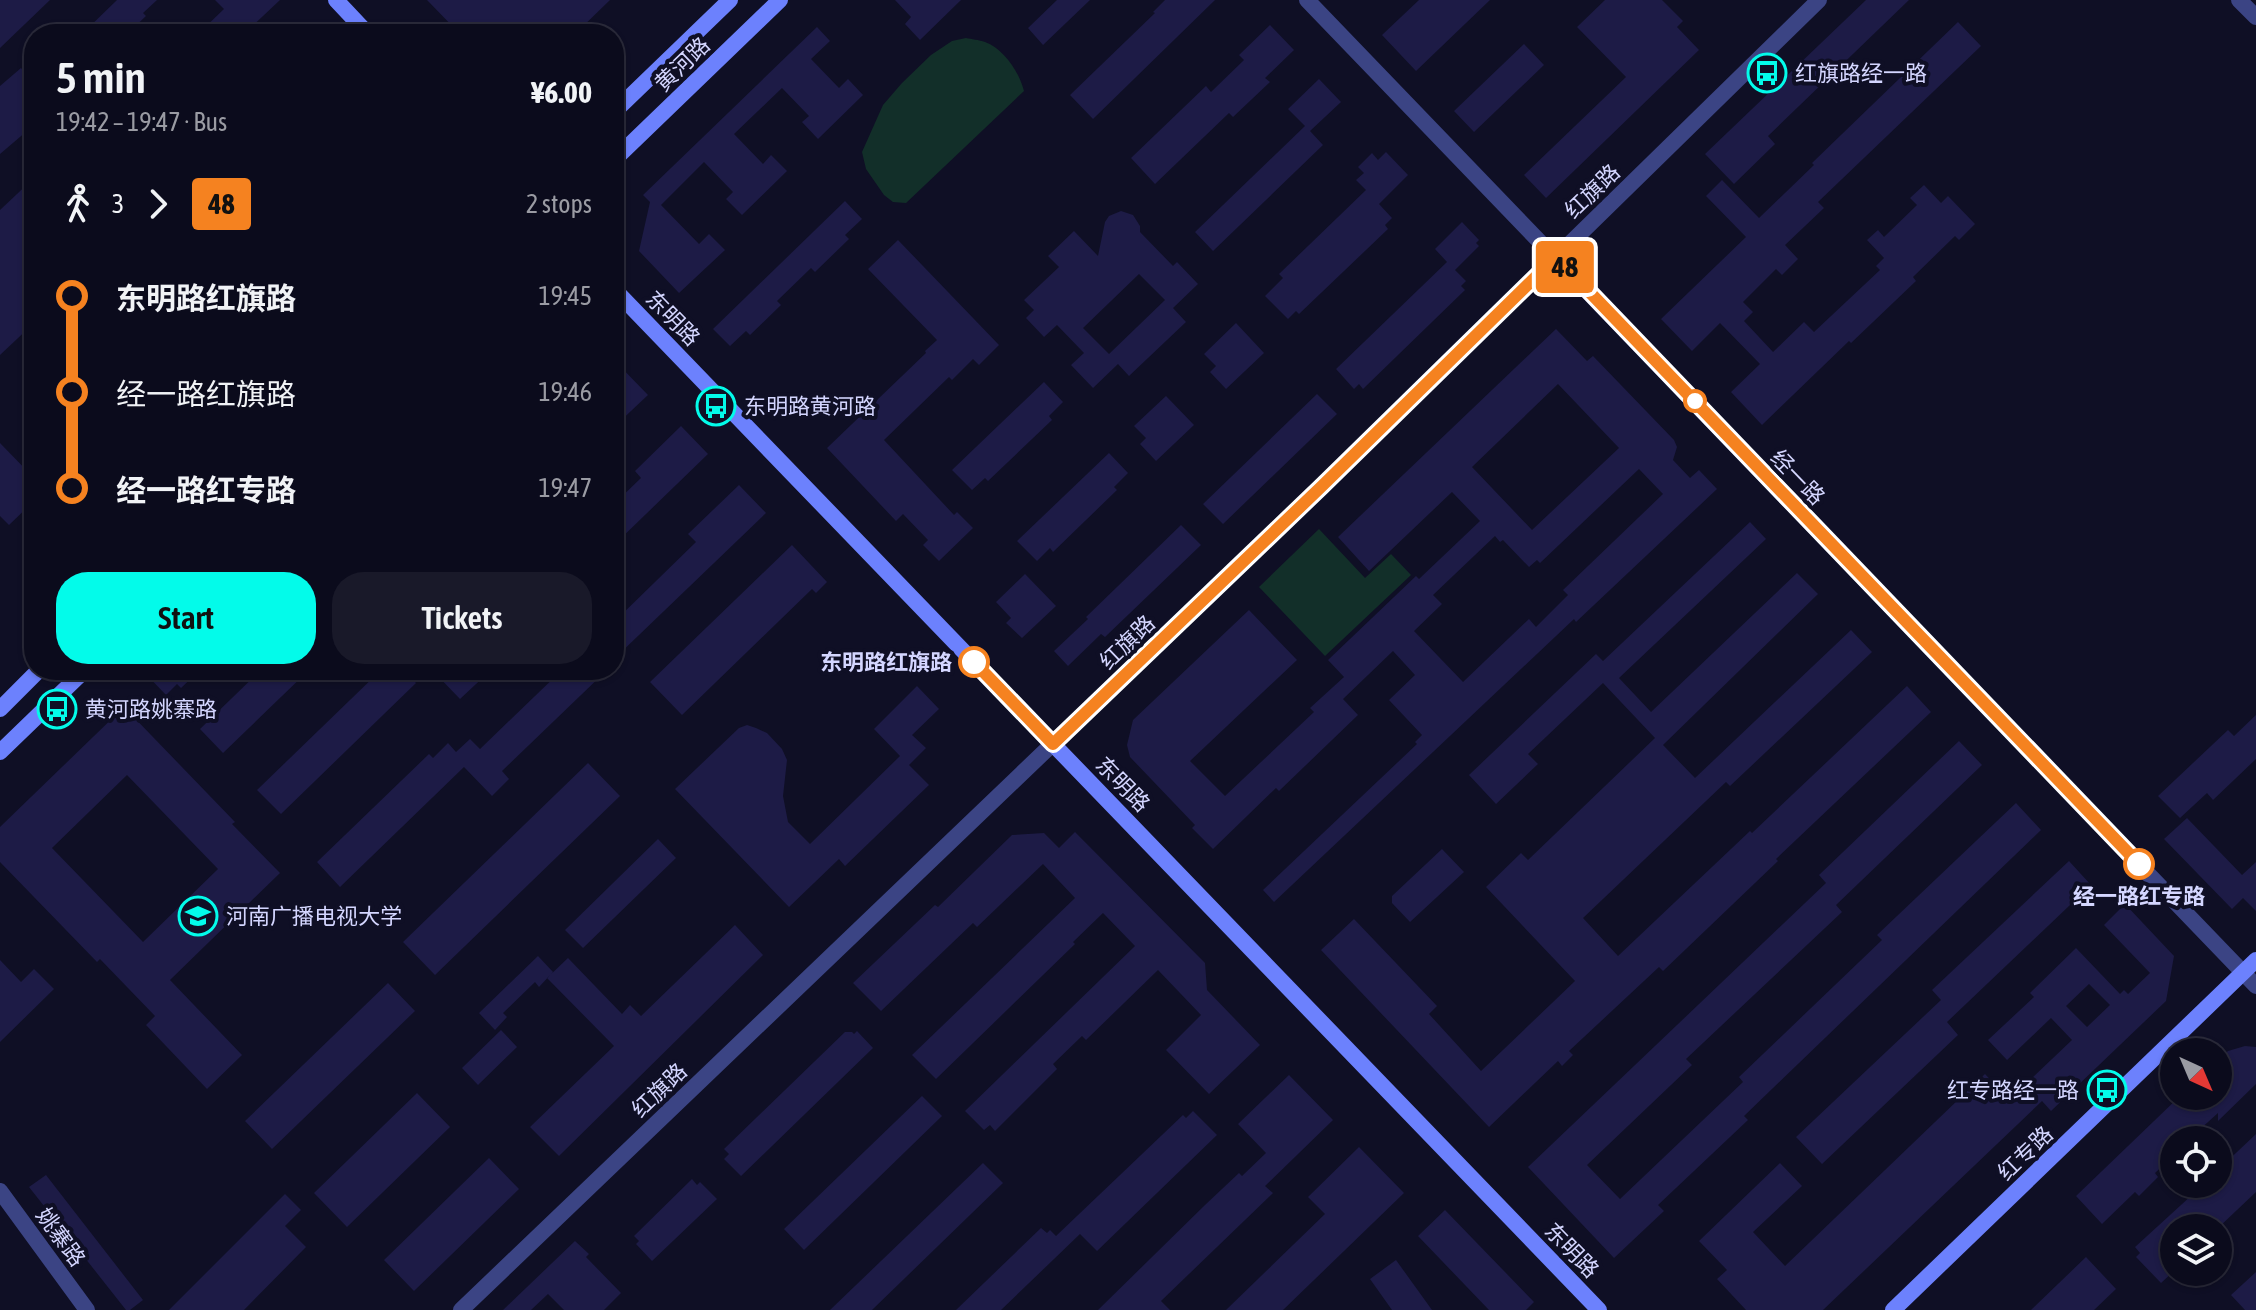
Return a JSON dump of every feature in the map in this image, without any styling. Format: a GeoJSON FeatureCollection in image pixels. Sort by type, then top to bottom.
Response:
{"type":"FeatureCollection","features":[{"type":"Feature","properties":{"kind":"street"},"geometry":{"type":"LineString","coordinates":[[336,0],[359,24]]}},
{"type":"Feature","properties":{"kind":"street","name":"黄河路"},"geometry":{"type":"LineString","coordinates":[[624,102],[730,0]]}},
{"type":"Feature","properties":{"kind":"street","name":"黄河路"},"geometry":{"type":"LineString","coordinates":[[624,150],[780,0]]}},
{"type":"Feature","properties":{"kind":"street","name":"经一路"},"geometry":{"type":"LineString","coordinates":[[1307,0],[2256,986]]}},
{"type":"Feature","properties":{"kind":"street","name":"红旗路"},"geometry":{"type":"LineString","coordinates":[[461,1310],[1321,487],[1819,0]]}},
{"type":"Feature","properties":{"kind":"street"},"geometry":{"type":"LineString","coordinates":[[2239,0],[2256,17]]}},
{"type":"Feature","properties":{"kind":"street","name":"东明路"},"geometry":{"type":"LineString","coordinates":[[624,299],[1599,1310]]}},
{"type":"Feature","properties":{"kind":"street"},"geometry":{"type":"LineString","coordinates":[[0,709],[29,680]]}},
{"type":"Feature","properties":{"kind":"street"},"geometry":{"type":"LineString","coordinates":[[0,752],[75,680]]}},
{"type":"Feature","properties":{"kind":"street","name":"红专路"},"geometry":{"type":"LineString","coordinates":[[1893,1310],[2256,960]]}},
{"type":"Feature","properties":{"kind":"street","name":"姚寨路"},"geometry":{"type":"LineString","coordinates":[[0,1191],[87,1310]]}},
{"type":"Feature","properties":{"kind":"green space"},"geometry":{"type":"Polygon","coordinates":[[[966,38],[985,42],[998,50],[1014,69],[1024,91],[906,203],[893,202],[884,195],[866,169],[862,152],[883,105],[902,83],[931,55],[952,41],[966,38]]]}},
{"type":"Feature","properties":{"kind":"green space"},"geometry":{"type":"Polygon","coordinates":[[[1319,529],[1365,578],[1391,554],[1411,575],[1325,656],[1259,587],[1319,529]]]}},
{"type":"Feature","properties":{"kind":"building"},"geometry":{"type":"Polygon","coordinates":[[[0,0],[50,0],[24,24],[0,48],[0,0]]]}},
{"type":"Feature","properties":{"kind":"building"},"geometry":{"type":"Polygon","coordinates":[[[117,0],[157,0],[143,13],[146,16],[138,24],[92,24],[117,0]]]}},
{"type":"Feature","properties":{"kind":"building"},"geometry":{"type":"Polygon","coordinates":[[[215,0],[280,0],[255,24],[208,24],[224,9],[215,0]]]}},
{"type":"Feature","properties":{"kind":"building"},"geometry":{"type":"Polygon","coordinates":[[[427,0],[610,0],[585,24],[450,24],[427,0]]]}},
{"type":"Feature","properties":{"kind":"building"},"geometry":{"type":"Polygon","coordinates":[[[895,0],[961,0],[920,40],[905,24],[911,17],[895,0]]]}},
{"type":"Feature","properties":{"kind":"building"},"geometry":{"type":"Polygon","coordinates":[[[1057,0],[1090,0],[1043,45],[1028,28],[1057,0]]]}},
{"type":"Feature","properties":{"kind":"building"},"geometry":{"type":"Polygon","coordinates":[[[1165,0],[1215,0],[1093,119],[1070,95],[1165,0]]]}},
{"type":"Feature","properties":{"kind":"building"},"geometry":{"type":"Polygon","coordinates":[[[1419,0],[1490,0],[1416,71],[1382,35],[1419,0]]]}},
{"type":"Feature","properties":{"kind":"building"},"geometry":{"type":"Polygon","coordinates":[[[1605,0],[1662,0],[1683,21],[1677,27],[1699,50],[1546,198],[1524,175],[1626,77],[1577,27],[1605,0]]]}},
{"type":"Feature","properties":{"kind":"building"},"geometry":{"type":"Polygon","coordinates":[[[1866,0],[1909,0],[1768,136],[1775,144],[1734,184],[1705,154],[1866,0]]]}},
{"type":"Feature","properties":{"kind":"building"},"geometry":{"type":"Polygon","coordinates":[[[1958,22],[1981,46],[1818,202],[1824,208],[1785,245],[1798,259],[1782,275],[1776,269],[1743,302],[1753,312],[1744,321],[1773,352],[1804,322],[1814,332],[1880,270],[1876,266],[1884,258],[1867,240],[1878,230],[1884,237],[1917,205],[1910,198],[1924,185],[1941,203],[1948,196],[1975,224],[1959,240],[1955,236],[1913,277],[1916,281],[1762,425],[1731,392],[1760,364],[1720,323],[1692,351],[1661,319],[1746,237],[1706,196],[1722,180],[1759,218],[1958,22]]]}},
{"type":"Feature","properties":{"kind":"building"},"geometry":{"type":"Polygon","coordinates":[[[1270,25],[1294,50],[1265,78],[1270,82],[1233,117],[1229,113],[1155,184],[1131,158],[1206,86],[1211,92],[1244,60],[1239,55],[1270,25]]]}},
{"type":"Feature","properties":{"kind":"building"},"geometry":{"type":"Polygon","coordinates":[[[817,27],[830,41],[811,59],[839,88],[848,79],[863,95],[818,139],[802,122],[809,116],[782,88],[734,134],[763,164],[771,155],[787,171],[742,215],[726,199],[733,192],[704,162],[661,205],[699,244],[709,234],[725,250],[679,293],[639,251],[650,202],[643,195],[817,27]]]}},
{"type":"Feature","properties":{"kind":"building"},"geometry":{"type":"Polygon","coordinates":[[[1524,44],[1544,65],[1474,132],[1454,111],[1524,44]]]}},
{"type":"Feature","properties":{"kind":"building"},"geometry":{"type":"Polygon","coordinates":[[[21,68],[24,71],[24,134],[0,154],[0,86],[21,68]]]}},
{"type":"Feature","properties":{"kind":"building"},"geometry":{"type":"Polygon","coordinates":[[[1319,79],[1341,102],[1310,131],[1323,145],[1213,251],[1195,232],[1305,126],[1288,109],[1319,79]]]}},
{"type":"Feature","properties":{"kind":"building"},"geometry":{"type":"Polygon","coordinates":[[[1386,152],[1408,175],[1379,204],[1392,218],[1385,225],[1388,229],[1299,314],[1296,311],[1288,319],[1265,296],[1283,278],[1279,274],[1366,190],[1356,180],[1364,173],[1358,167],[1372,153],[1378,160],[1386,152]]]}},
{"type":"Feature","properties":{"kind":"building"},"geometry":{"type":"Polygon","coordinates":[[[24,187],[24,332],[0,355],[0,210],[24,187]]]}},
{"type":"Feature","properties":{"kind":"building"},"geometry":{"type":"Polygon","coordinates":[[[845,201],[862,219],[845,235],[849,239],[815,272],[811,268],[777,301],[781,305],[750,335],[746,331],[730,346],[713,329],[845,201]]]}},
{"type":"Feature","properties":{"kind":"building"},"geometry":{"type":"Polygon","coordinates":[[[1121,211],[1133,215],[1140,232],[1173,266],[1177,262],[1198,284],[1173,308],[1186,322],[1129,376],[1118,364],[1093,388],[1071,365],[1084,353],[1057,325],[1044,337],[1026,318],[1034,310],[1024,300],[1059,267],[1048,256],[1074,231],[1098,256],[1109,216],[1121,211]],[[1139,274],[1083,328],[1109,354],[1165,300],[1139,274]]]}},
{"type":"Feature","properties":{"kind":"building"},"geometry":{"type":"Polygon","coordinates":[[[1462,222],[1479,240],[1476,243],[1479,246],[1455,270],[1466,281],[1461,286],[1465,290],[1363,389],[1359,384],[1354,389],[1336,369],[1447,262],[1435,249],[1462,222]]]}},
{"type":"Feature","properties":{"kind":"building"},"geometry":{"type":"Polygon","coordinates":[[[898,240],[999,345],[979,365],[973,359],[952,380],[949,377],[884,440],[954,515],[957,512],[973,528],[939,561],[923,545],[928,540],[903,514],[896,521],[827,448],[937,340],[868,269],[898,240]]]}},
{"type":"Feature","properties":{"kind":"building"},"geometry":{"type":"Polygon","coordinates":[[[1236,323],[1264,353],[1226,389],[1210,372],[1216,366],[1204,354],[1236,323]]]}},
{"type":"Feature","properties":{"kind":"building"},"geometry":{"type":"Polygon","coordinates":[[[1556,329],[1587,361],[1593,356],[1674,440],[1677,447],[1673,460],[1690,478],[1699,470],[1717,489],[1576,622],[1574,619],[1274,902],[1263,890],[1417,744],[1415,742],[1422,735],[1389,700],[1415,675],[1393,651],[1343,699],[1358,715],[1213,849],[1192,828],[1195,825],[1130,757],[1127,745],[1133,720],[1249,610],[1297,660],[1190,761],[1225,796],[1314,712],[1310,708],[1344,677],[1328,660],[1416,576],[1419,579],[1480,521],[1452,492],[1369,571],[1338,537],[1556,329]],[[1558,384],[1472,467],[1532,530],[1619,448],[1558,384]],[[1639,469],[1540,563],[1537,560],[1529,567],[1503,540],[1500,542],[1495,536],[1433,595],[1442,604],[1414,631],[1463,682],[1529,619],[1536,627],[1568,595],[1563,590],[1663,494],[1639,469]]]}},
{"type":"Feature","properties":{"kind":"building"},"geometry":{"type":"Polygon","coordinates":[[[624,370],[648,395],[624,418],[624,370]]]}},
{"type":"Feature","properties":{"kind":"building"},"geometry":{"type":"Polygon","coordinates":[[[1044,382],[1063,402],[1049,416],[1052,420],[988,481],[985,478],[972,490],[952,470],[1044,382]]]}},
{"type":"Feature","properties":{"kind":"building"},"geometry":{"type":"Polygon","coordinates":[[[1317,394],[1337,414],[1223,524],[1203,504],[1317,394]]]}},
{"type":"Feature","properties":{"kind":"building"},"geometry":{"type":"Polygon","coordinates":[[[1166,396],[1194,425],[1156,461],[1140,444],[1146,438],[1134,426],[1166,396]]]}},
{"type":"Feature","properties":{"kind":"building"},"geometry":{"type":"Polygon","coordinates":[[[681,426],[708,454],[624,535],[624,494],[641,478],[635,471],[681,426]]]}},
{"type":"Feature","properties":{"kind":"building"},"geometry":{"type":"Polygon","coordinates":[[[0,443],[24,468],[24,511],[9,525],[0,516],[0,443]]]}},
{"type":"Feature","properties":{"kind":"building"},"geometry":{"type":"Polygon","coordinates":[[[1109,453],[1128,473],[1114,487],[1117,490],[1053,552],[1050,548],[1037,561],[1017,541],[1109,453]]]}},
{"type":"Feature","properties":{"kind":"building"},"geometry":{"type":"Polygon","coordinates":[[[739,485],[766,513],[624,649],[624,612],[696,542],[688,534],[739,485]]]}},
{"type":"Feature","properties":{"kind":"building"},"geometry":{"type":"Polygon","coordinates":[[[1750,522],[1766,539],[1619,678],[1651,712],[1797,573],[1818,594],[1663,745],[1695,778],[1851,630],[1872,652],[1730,786],[1726,782],[1583,918],[1618,956],[1907,686],[1931,712],[1663,971],[1659,967],[1569,1051],[1573,1055],[1562,1066],[1558,1061],[1489,1127],[1321,950],[1354,919],[1437,1006],[1429,1014],[1481,1071],[1575,981],[1486,887],[1521,853],[1528,860],[1655,738],[1603,683],[1528,754],[1538,764],[1496,804],[1469,775],[1596,654],[1603,661],[1750,522]]]}},
{"type":"Feature","properties":{"kind":"building"},"geometry":{"type":"Polygon","coordinates":[[[1181,525],[1201,545],[1105,637],[1101,634],[1068,666],[1054,651],[1181,525]]]}},
{"type":"Feature","properties":{"kind":"building"},"geometry":{"type":"Polygon","coordinates":[[[792,545],[827,582],[816,593],[812,589],[682,715],[650,682],[792,545]]]}},
{"type":"Feature","properties":{"kind":"building"},"geometry":{"type":"Polygon","coordinates":[[[1025,574],[1056,606],[1022,638],[1006,623],[1011,618],[996,602],[1025,574]]]}},
{"type":"Feature","properties":{"kind":"building"},"geometry":{"type":"Polygon","coordinates":[[[152,680],[189,680],[181,688],[177,684],[166,695],[152,680]]]}},
{"type":"Feature","properties":{"kind":"building"},"geometry":{"type":"Polygon","coordinates":[[[251,680],[299,680],[223,753],[200,729],[251,680]]]}},
{"type":"Feature","properties":{"kind":"building"},"geometry":{"type":"Polygon","coordinates":[[[371,680],[413,680],[416,683],[281,814],[257,790],[371,680]]]}},
{"type":"Feature","properties":{"kind":"building"},"geometry":{"type":"Polygon","coordinates":[[[442,680],[480,680],[460,699],[442,680]]]}},
{"type":"Feature","properties":{"kind":"building"},"geometry":{"type":"Polygon","coordinates":[[[552,680],[597,680],[502,771],[509,779],[492,796],[464,767],[340,887],[317,862],[429,754],[433,758],[448,743],[456,752],[470,739],[480,749],[552,680]]]}},
{"type":"Feature","properties":{"kind":"building"},"geometry":{"type":"Polygon","coordinates":[[[917,686],[939,709],[912,735],[926,748],[909,765],[929,785],[845,866],[839,859],[789,907],[675,789],[739,728],[747,725],[756,728],[767,733],[782,749],[787,760],[783,796],[788,822],[810,844],[900,756],[874,729],[917,686]]]}},
{"type":"Feature","properties":{"kind":"building"},"geometry":{"type":"Polygon","coordinates":[[[124,707],[280,873],[170,980],[242,1055],[207,1089],[146,1025],[155,1016],[100,959],[97,962],[0,862],[0,827],[124,707]],[[127,775],[52,848],[143,942],[218,869],[127,775]]]}},
{"type":"Feature","properties":{"kind":"building"},"geometry":{"type":"Polygon","coordinates":[[[2256,715],[2256,759],[2213,800],[2207,793],[2180,818],[2158,796],[2228,730],[2234,736],[2256,715]]]}},
{"type":"Feature","properties":{"kind":"building"},"geometry":{"type":"Polygon","coordinates":[[[1959,741],[1982,765],[1836,905],[1842,912],[1686,1059],[1692,1065],[1587,1165],[1620,1199],[1743,1082],[1739,1077],[1882,940],[1877,935],[2016,803],[2041,830],[1744,1116],[1748,1120],[1658,1205],[1664,1211],[1614,1258],[1528,1167],[1826,883],[1819,875],[1959,741]]]}},
{"type":"Feature","properties":{"kind":"building"},"geometry":{"type":"Polygon","coordinates":[[[588,763],[620,796],[435,975],[403,942],[588,763]]]}},
{"type":"Feature","properties":{"kind":"building"},"geometry":{"type":"Polygon","coordinates":[[[2187,818],[2242,875],[2256,862],[2256,911],[2243,898],[2232,909],[2164,839],[2187,818]]]}},
{"type":"Feature","properties":{"kind":"building"},"geometry":{"type":"Polygon","coordinates":[[[1075,832],[1205,963],[1207,990],[1260,1045],[1209,1094],[1166,1050],[1201,1015],[1158,970],[1086,1040],[1082,1036],[1053,1064],[1057,1069],[995,1131],[990,1125],[984,1130],[965,1111],[1135,946],[1103,913],[936,1079],[912,1055],[1075,898],[1043,864],[977,927],[973,923],[881,1011],[853,983],[1012,835],[1044,833],[1059,848],[1075,832]]]}},
{"type":"Feature","properties":{"kind":"building"},"geometry":{"type":"Polygon","coordinates":[[[658,839],[676,858],[583,948],[565,930],[658,839]]]}},
{"type":"Feature","properties":{"kind":"building"},"geometry":{"type":"Polygon","coordinates":[[[1442,849],[1464,872],[1410,922],[1392,903],[1392,896],[1442,849]]]}},
{"type":"Feature","properties":{"kind":"building"},"geometry":{"type":"Polygon","coordinates":[[[2069,861],[2091,885],[1947,1022],[1958,1035],[1822,1164],[1796,1137],[1941,1000],[1932,990],[2069,861]]]}},
{"type":"Feature","properties":{"kind":"building"},"geometry":{"type":"Polygon","coordinates":[[[2125,904],[2174,956],[2166,1001],[2051,1111],[2042,1101],[1823,1310],[1746,1310],[1717,1279],[1727,1270],[1699,1241],[1780,1163],[1802,1186],[1753,1232],[1785,1266],[1985,1074],[2009,1100],[2072,1040],[2051,1018],[2007,1060],[1988,1040],[2034,997],[2030,993],[2076,948],[2120,994],[2124,990],[2128,994],[2150,973],[2104,925],[2125,904]],[[2089,984],[2066,1006],[2087,1027],[2110,1005],[2089,984]]]}},
{"type":"Feature","properties":{"kind":"building"},"geometry":{"type":"Polygon","coordinates":[[[735,925],[763,955],[559,1156],[530,1127],[614,1046],[547,978],[568,958],[622,1014],[630,1005],[641,1016],[735,925]]]}},
{"type":"Feature","properties":{"kind":"building"},"geometry":{"type":"Polygon","coordinates":[[[538,956],[553,972],[539,987],[535,982],[503,1013],[507,1017],[495,1030],[479,1013],[538,956]]]}},
{"type":"Feature","properties":{"kind":"building"},"geometry":{"type":"Polygon","coordinates":[[[0,960],[21,982],[34,969],[54,989],[0,1042],[0,960]]]}},
{"type":"Feature","properties":{"kind":"building"},"geometry":{"type":"Polygon","coordinates":[[[388,983],[415,1011],[272,1149],[245,1121],[388,983]]]}},
{"type":"Feature","properties":{"kind":"building"},"geometry":{"type":"Polygon","coordinates":[[[501,1030],[517,1047],[478,1085],[462,1068],[501,1030]]]}},
{"type":"Feature","properties":{"kind":"building"},"geometry":{"type":"Polygon","coordinates":[[[857,1031],[873,1048],[741,1176],[724,1159],[729,1154],[724,1149],[845,1032],[854,1034],[857,1031]]]}},
{"type":"Feature","properties":{"kind":"building"},"geometry":{"type":"Polygon","coordinates":[[[2256,1047],[2256,1084],[2232,1107],[2232,1050],[2256,1047]]]}},
{"type":"Feature","properties":{"kind":"building"},"geometry":{"type":"Polygon","coordinates":[[[1289,1075],[1333,1120],[1265,1186],[1273,1193],[1161,1301],[1170,1310],[1098,1310],[1239,1173],[1242,1176],[1266,1153],[1238,1124],[1289,1075]]]}},
{"type":"Feature","properties":{"kind":"building"},"geometry":{"type":"Polygon","coordinates":[[[417,1093],[450,1127],[347,1227],[314,1193],[417,1093]]]}},
{"type":"Feature","properties":{"kind":"building"},"geometry":{"type":"Polygon","coordinates":[[[922,1096],[942,1116],[804,1250],[784,1229],[922,1096]]]}},
{"type":"Feature","properties":{"kind":"building"},"geometry":{"type":"Polygon","coordinates":[[[2165,1110],[2229,1110],[2218,1121],[2218,1113],[2204,1126],[2160,1126],[2160,1168],[2155,1173],[2158,1177],[2139,1196],[2135,1192],[2102,1224],[2076,1196],[2165,1110]]]}},
{"type":"Feature","properties":{"kind":"building"},"geometry":{"type":"Polygon","coordinates":[[[1193,1111],[1217,1135],[1097,1251],[1080,1234],[1001,1310],[956,1310],[1041,1228],[1047,1233],[1050,1230],[1056,1236],[1183,1115],[1186,1118],[1193,1111]]]}},
{"type":"Feature","properties":{"kind":"building"},"geometry":{"type":"Polygon","coordinates":[[[2256,1134],[2256,1192],[2232,1215],[2171,1214],[2189,1198],[2232,1198],[2232,1157],[2256,1134]]]}},
{"type":"Feature","properties":{"kind":"building"},"geometry":{"type":"Polygon","coordinates":[[[1359,1147],[1404,1193],[1283,1310],[1226,1310],[1325,1214],[1308,1197],[1359,1147]]]}},
{"type":"Feature","properties":{"kind":"building"},"geometry":{"type":"Polygon","coordinates":[[[489,1158],[519,1189],[414,1291],[384,1260],[489,1158]]]}},
{"type":"Feature","properties":{"kind":"building"},"geometry":{"type":"Polygon","coordinates":[[[983,1163],[1003,1183],[872,1310],[830,1310],[983,1163]]]}},
{"type":"Feature","properties":{"kind":"building"},"geometry":{"type":"Polygon","coordinates":[[[46,1175],[143,1300],[130,1310],[126,1310],[29,1187],[46,1175]]]}},
{"type":"Feature","properties":{"kind":"building"},"geometry":{"type":"Polygon","coordinates":[[[692,1179],[697,1185],[700,1182],[717,1199],[652,1261],[636,1244],[639,1241],[634,1236],[692,1179]]]}},
{"type":"Feature","properties":{"kind":"building"},"geometry":{"type":"Polygon","coordinates":[[[285,1194],[301,1210],[285,1226],[306,1247],[244,1310],[169,1310],[285,1194]]]}},
{"type":"Feature","properties":{"kind":"building"},"geometry":{"type":"Polygon","coordinates":[[[1445,1210],[1534,1302],[1526,1310],[1489,1310],[1418,1236],[1445,1210]]]}},
{"type":"Feature","properties":{"kind":"building"},"geometry":{"type":"Polygon","coordinates":[[[2160,1224],[2160,1282],[2136,1257],[2140,1253],[2135,1247],[2160,1224]]]}},
{"type":"Feature","properties":{"kind":"building"},"geometry":{"type":"Polygon","coordinates":[[[575,1241],[621,1293],[604,1310],[564,1310],[548,1294],[531,1310],[503,1310],[575,1241]]]}},
{"type":"Feature","properties":{"kind":"building"},"geometry":{"type":"Polygon","coordinates":[[[2086,1257],[2116,1289],[2094,1310],[2031,1310],[2086,1257]]]}},
{"type":"Feature","properties":{"kind":"building"},"geometry":{"type":"Polygon","coordinates":[[[1396,1260],[1432,1310],[1392,1310],[1370,1279],[1396,1260]]]}},
{"type":"Feature","properties":{"kind":"building"},"geometry":{"type":"Polygon","coordinates":[[[2256,1272],[2256,1310],[2245,1310],[2231,1295],[2256,1272]]]}},
{"type":"Feature","properties":{"kind":"bus line","name":"48"},"geometry":{"type":"LineString","coordinates":[[974,662],[1053,744],[1556,257],[2139,864]]}},
{"type":"Feature","properties":{"kind":"place","name":"红旗路经一路"},"geometry":{"type":"Point","coordinates":[1767,73]}},
{"type":"Feature","properties":{"kind":"place","name":"东明路黄河路"},"geometry":{"type":"Point","coordinates":[716,406]}},
{"type":"Feature","properties":{"kind":"place","name":"东明路红旗路"},"geometry":{"type":"Point","coordinates":[974,662]}},
{"type":"Feature","properties":{"kind":"place","name":"黄河路姚寨路"},"geometry":{"type":"Point","coordinates":[57,709]}},
{"type":"Feature","properties":{"kind":"place","name":"经一路红专路"},"geometry":{"type":"Point","coordinates":[2139,864]}},
{"type":"Feature","properties":{"kind":"place","name":"河南广播电视大学"},"geometry":{"type":"Point","coordinates":[198,916]}},
{"type":"Feature","properties":{"kind":"place","name":"红专路经一路"},"geometry":{"type":"Point","coordinates":[2107,1090]}}]}
